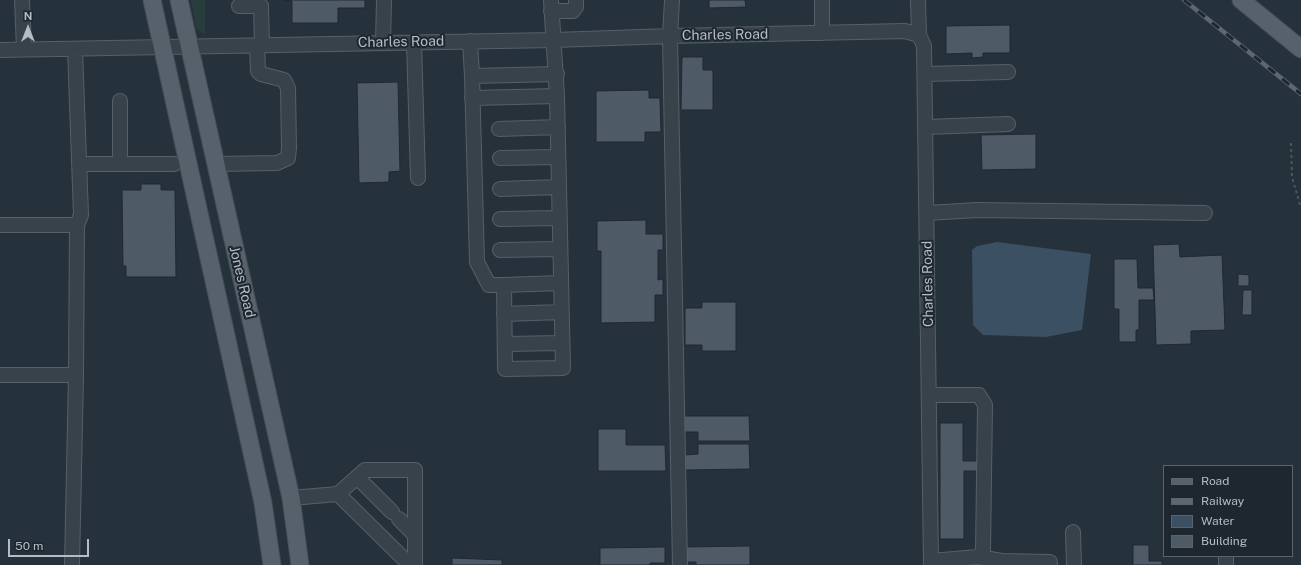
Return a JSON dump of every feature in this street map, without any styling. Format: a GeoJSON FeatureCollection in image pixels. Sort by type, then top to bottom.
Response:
{"type":"FeatureCollection","features":[{"type":"Feature","properties":{"kind":"main road","name":"Jones Road"},"geometry":{"type":"LineString","coordinates":[[152,0],[263,503],[272,565]]}},
{"type":"Feature","properties":{"kind":"main road","name":"Jones Road"},"geometry":{"type":"LineString","coordinates":[[179,0],[291,498],[300,565]]}},
{"type":"Feature","properties":{"kind":"main road"},"geometry":{"type":"LineString","coordinates":[[1241,0],[1301,49]]}},
{"type":"Feature","properties":{"kind":"main road"},"geometry":{"type":"LineString","coordinates":[[263,503],[291,498]]}},
{"type":"Feature","properties":{"kind":"street"},"geometry":{"type":"LineString","coordinates":[[22,0],[24,49]]}},
{"type":"Feature","properties":{"kind":"street"},"geometry":{"type":"LineString","coordinates":[[383,43],[384,0]]}},
{"type":"Feature","properties":{"kind":"street"},"geometry":{"type":"LineString","coordinates":[[504,284],[505,369],[563,368],[560,283],[557,74],[551,6],[573,11],[576,6],[576,0]]}},
{"type":"Feature","properties":{"kind":"street"},"geometry":{"type":"LineString","coordinates":[[672,0],[670,36],[680,565]]}},
{"type":"Feature","properties":{"kind":"street"},"geometry":{"type":"LineString","coordinates":[[822,0],[822,33]]}},
{"type":"Feature","properties":{"kind":"street"},"geometry":{"type":"LineString","coordinates":[[918,0],[919,35]]}},
{"type":"Feature","properties":{"kind":"street"},"geometry":{"type":"LineString","coordinates":[[216,164],[277,163],[288,158],[288,88],[284,80],[261,74],[258,71],[261,6],[239,6]]}},
{"type":"Feature","properties":{"kind":"street","name":"Charles Road"},"geometry":{"type":"LineString","coordinates":[[0,50],[554,40],[905,31],[919,35],[924,46],[925,74],[931,563]]}},
{"type":"Feature","properties":{"kind":"street"},"geometry":{"type":"LineString","coordinates":[[470,41],[477,262],[489,285],[560,283]]}},
{"type":"Feature","properties":{"kind":"street"},"geometry":{"type":"LineString","coordinates":[[414,42],[418,178]]}},
{"type":"Feature","properties":{"kind":"street"},"geometry":{"type":"LineString","coordinates":[[72,565],[76,375],[77,225],[81,215],[76,49]]}},
{"type":"Feature","properties":{"kind":"street"},"geometry":{"type":"LineString","coordinates":[[925,74],[1008,72]]}},
{"type":"Feature","properties":{"kind":"street"},"geometry":{"type":"LineString","coordinates":[[472,76],[557,74]]}},
{"type":"Feature","properties":{"kind":"street"},"geometry":{"type":"LineString","coordinates":[[472,98],[557,96]]}},
{"type":"Feature","properties":{"kind":"street"},"geometry":{"type":"LineString","coordinates":[[120,101],[120,164]]}},
{"type":"Feature","properties":{"kind":"street"},"geometry":{"type":"LineString","coordinates":[[926,127],[1008,124]]}},
{"type":"Feature","properties":{"kind":"street"},"geometry":{"type":"LineString","coordinates":[[499,129],[558,127]]}},
{"type":"Feature","properties":{"kind":"street"},"geometry":{"type":"LineString","coordinates":[[500,158],[558,157]]}},
{"type":"Feature","properties":{"kind":"street"},"geometry":{"type":"LineString","coordinates":[[79,164],[174,164]]}},
{"type":"Feature","properties":{"kind":"street"},"geometry":{"type":"LineString","coordinates":[[500,189],[559,187]]}},
{"type":"Feature","properties":{"kind":"street"},"geometry":{"type":"LineString","coordinates":[[927,213],[977,210],[1205,213]]}},
{"type":"Feature","properties":{"kind":"street"},"geometry":{"type":"LineString","coordinates":[[500,220],[559,218]]}},
{"type":"Feature","properties":{"kind":"street"},"geometry":{"type":"LineString","coordinates":[[0,225],[77,225]]}},
{"type":"Feature","properties":{"kind":"street"},"geometry":{"type":"LineString","coordinates":[[500,250],[560,249]]}},
{"type":"Feature","properties":{"kind":"street"},"geometry":{"type":"LineString","coordinates":[[504,314],[561,312]]}},
{"type":"Feature","properties":{"kind":"street"},"geometry":{"type":"LineString","coordinates":[[505,344],[562,343]]}},
{"type":"Feature","properties":{"kind":"street"},"geometry":{"type":"LineString","coordinates":[[0,375],[76,375]]}},
{"type":"Feature","properties":{"kind":"street"},"geometry":{"type":"LineString","coordinates":[[929,395],[979,395],[985,405],[983,551],[978,557]]}},
{"type":"Feature","properties":{"kind":"street"},"geometry":{"type":"LineString","coordinates":[[291,498],[338,494],[365,470],[415,470],[415,565]]}},
{"type":"Feature","properties":{"kind":"street"},"geometry":{"type":"LineString","coordinates":[[357,477],[415,535]]}},
{"type":"Feature","properties":{"kind":"street"},"geometry":{"type":"LineString","coordinates":[[338,494],[410,565]]}},
{"type":"Feature","properties":{"kind":"street"},"geometry":{"type":"LineString","coordinates":[[1073,532],[1074,565]]}},
{"type":"Feature","properties":{"kind":"street"},"geometry":{"type":"LineString","coordinates":[[931,563],[978,557],[1002,562],[1050,562],[1050,565]]}},
{"type":"Feature","properties":{"kind":"path"},"geometry":{"type":"LineString","coordinates":[[1291,143],[1292,177],[1301,208]]}},
{"type":"Feature","properties":{"kind":"green space"},"geometry":{"type":"Polygon","coordinates":[[[191,0],[205,0],[205,34],[196,28],[191,0]]]}},
{"type":"Feature","properties":{"kind":"water"},"geometry":{"type":"Polygon","coordinates":[[[997,242],[1091,254],[1082,330],[1046,337],[983,335],[973,325],[972,250],[977,246],[997,242]]]}},
{"type":"Feature","properties":{"kind":"building"},"geometry":{"type":"Polygon","coordinates":[[[284,0],[365,0],[365,8],[338,8],[338,23],[292,23],[292,1],[284,0]]]}},
{"type":"Feature","properties":{"kind":"building"},"geometry":{"type":"Polygon","coordinates":[[[709,0],[745,0],[746,7],[709,8],[709,0]]]}},
{"type":"Feature","properties":{"kind":"building"},"geometry":{"type":"Polygon","coordinates":[[[1010,25],[1010,53],[983,53],[983,57],[972,58],[972,53],[946,54],[946,26],[1010,25]]]}},
{"type":"Feature","properties":{"kind":"building"},"geometry":{"type":"Polygon","coordinates":[[[682,57],[703,57],[703,70],[713,70],[713,110],[681,110],[682,57]]]}},
{"type":"Feature","properties":{"kind":"building"},"geometry":{"type":"Polygon","coordinates":[[[398,82],[400,171],[389,172],[389,182],[359,183],[357,83],[398,82]]]}},
{"type":"Feature","properties":{"kind":"building"},"geometry":{"type":"Polygon","coordinates":[[[649,90],[649,98],[660,98],[661,132],[645,132],[645,142],[596,142],[596,91],[649,90]]]}},
{"type":"Feature","properties":{"kind":"building"},"geometry":{"type":"Polygon","coordinates":[[[1036,134],[1036,169],[982,170],[981,135],[1036,134]]]}},
{"type":"Feature","properties":{"kind":"building"},"geometry":{"type":"Polygon","coordinates":[[[141,184],[161,184],[161,190],[175,190],[176,277],[126,277],[126,266],[123,266],[122,190],[141,190],[141,184]]]}},
{"type":"Feature","properties":{"kind":"building"},"geometry":{"type":"Polygon","coordinates":[[[646,220],[646,234],[663,234],[663,250],[658,250],[658,280],[663,279],[663,295],[655,295],[655,322],[601,323],[601,251],[597,251],[597,221],[646,220]]]}},
{"type":"Feature","properties":{"kind":"building"},"geometry":{"type":"Polygon","coordinates":[[[1179,244],[1180,257],[1222,255],[1225,330],[1191,331],[1191,344],[1156,345],[1153,245],[1179,244]]]}},
{"type":"Feature","properties":{"kind":"building"},"geometry":{"type":"Polygon","coordinates":[[[1114,259],[1137,259],[1138,288],[1153,288],[1154,300],[1139,300],[1139,330],[1136,330],[1136,342],[1119,342],[1119,309],[1114,309],[1114,259]]]}},
{"type":"Feature","properties":{"kind":"building"},"geometry":{"type":"Polygon","coordinates":[[[1238,274],[1249,275],[1249,286],[1238,286],[1238,274]]]}},
{"type":"Feature","properties":{"kind":"building"},"geometry":{"type":"Polygon","coordinates":[[[1243,290],[1252,290],[1252,315],[1242,315],[1243,290]]]}},
{"type":"Feature","properties":{"kind":"building"},"geometry":{"type":"Polygon","coordinates":[[[702,302],[736,302],[736,351],[702,351],[702,345],[685,345],[685,308],[702,308],[702,302]]]}},
{"type":"Feature","properties":{"kind":"building"},"geometry":{"type":"Polygon","coordinates":[[[684,416],[749,416],[750,441],[698,441],[698,432],[684,432],[684,416]]]}},
{"type":"Feature","properties":{"kind":"building"},"geometry":{"type":"Polygon","coordinates":[[[940,423],[963,423],[963,461],[979,461],[979,471],[964,471],[964,539],[940,539],[940,423]]]}},
{"type":"Feature","properties":{"kind":"building"},"geometry":{"type":"Polygon","coordinates":[[[598,429],[626,429],[626,445],[665,445],[666,471],[598,471],[598,429]]]}},
{"type":"Feature","properties":{"kind":"building"},"geometry":{"type":"Polygon","coordinates":[[[698,444],[749,444],[750,469],[685,470],[685,455],[698,454],[698,444]]]}},
{"type":"Feature","properties":{"kind":"building"},"geometry":{"type":"Polygon","coordinates":[[[1133,545],[1149,545],[1149,561],[1162,561],[1162,565],[1133,565],[1133,545]]]}},
{"type":"Feature","properties":{"kind":"building"},"geometry":{"type":"Polygon","coordinates":[[[750,546],[750,565],[696,565],[696,562],[684,562],[683,547],[750,546]]]}},
{"type":"Feature","properties":{"kind":"building"},"geometry":{"type":"Polygon","coordinates":[[[665,547],[665,563],[650,563],[650,565],[600,565],[600,548],[665,547]]]}},
{"type":"Feature","properties":{"kind":"building"},"geometry":{"type":"Polygon","coordinates":[[[452,558],[502,560],[502,565],[452,565],[452,558]]]}},
{"type":"Feature","properties":{"kind":"railway"},"geometry":{"type":"LineString","coordinates":[[1184,0],[1301,94]]}}]}
